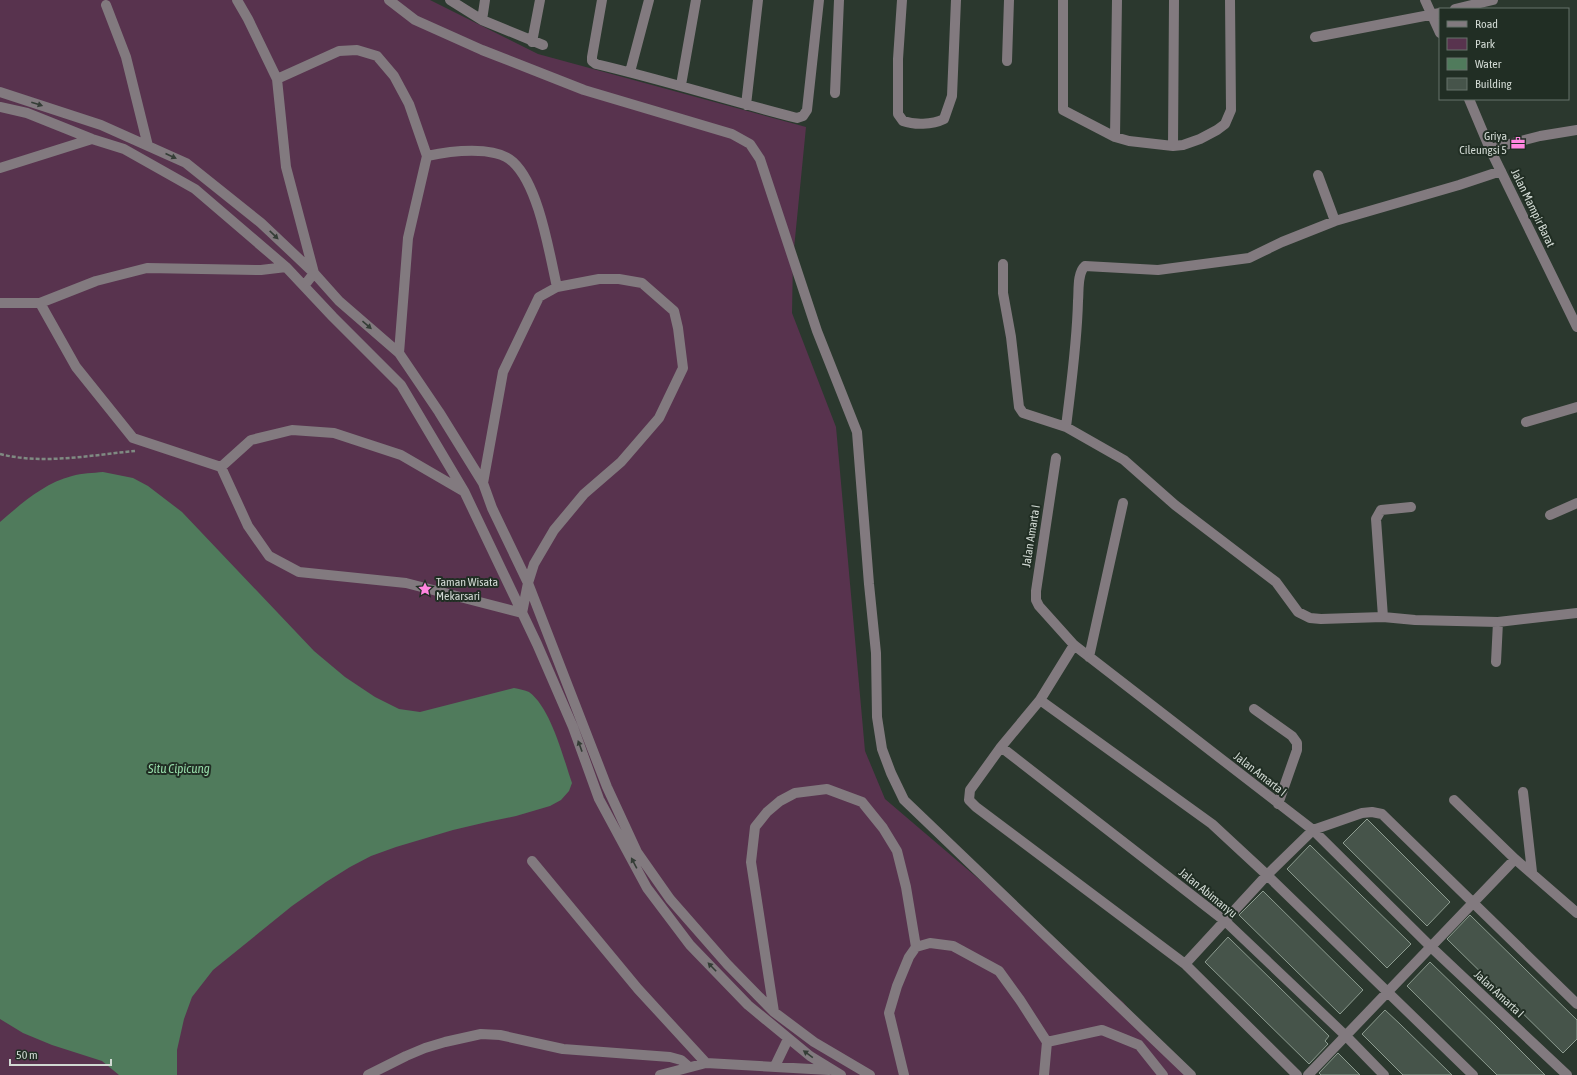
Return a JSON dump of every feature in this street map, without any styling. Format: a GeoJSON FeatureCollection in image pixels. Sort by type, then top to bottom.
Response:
{"type":"FeatureCollection","features":[{"type":"Feature","properties":{"kind":"street"},"geometry":{"type":"LineString","coordinates":[[237,0],[248,19],[276,79],[286,167],[314,273]]}},
{"type":"Feature","properties":{"kind":"street"},"geometry":{"type":"LineString","coordinates":[[389,0],[415,20],[482,50],[584,90],[732,134],[750,144],[760,159],[817,331],[856,432],[876,653],[877,717],[882,749],[891,773],[904,800],[1191,1075]]}},
{"type":"Feature","properties":{"kind":"street"},"geometry":{"type":"LineString","coordinates":[[450,0],[482,20],[532,42],[543,45]]}},
{"type":"Feature","properties":{"kind":"street"},"geometry":{"type":"LineString","coordinates":[[482,20],[485,0]]}},
{"type":"Feature","properties":{"kind":"street"},"geometry":{"type":"LineString","coordinates":[[532,42],[540,0]]}},
{"type":"Feature","properties":{"kind":"street"},"geometry":{"type":"LineString","coordinates":[[602,0],[592,57],[592,61],[596,64],[681,85],[746,105],[797,118],[803,116],[807,110],[820,0]]}},
{"type":"Feature","properties":{"kind":"street"},"geometry":{"type":"LineString","coordinates":[[630,72],[649,0]]}},
{"type":"Feature","properties":{"kind":"street"},"geometry":{"type":"LineString","coordinates":[[681,85],[696,0]]}},
{"type":"Feature","properties":{"kind":"street"},"geometry":{"type":"LineString","coordinates":[[746,105],[758,0]]}},
{"type":"Feature","properties":{"kind":"street"},"geometry":{"type":"LineString","coordinates":[[835,93],[839,0]]}},
{"type":"Feature","properties":{"kind":"street"},"geometry":{"type":"LineString","coordinates":[[902,0],[898,59],[898,114],[903,121],[908,123],[938,122],[944,119],[952,96],[956,0]]}},
{"type":"Feature","properties":{"kind":"street"},"geometry":{"type":"LineString","coordinates":[[1007,61],[1009,0]]}},
{"type":"Feature","properties":{"kind":"street"},"geometry":{"type":"LineString","coordinates":[[1063,0],[1063,110],[1115,137],[1129,141],[1173,146],[1183,145],[1200,139],[1217,130],[1228,119],[1231,110],[1230,0]]}},
{"type":"Feature","properties":{"kind":"street"},"geometry":{"type":"LineString","coordinates":[[1115,137],[1117,0]]}},
{"type":"Feature","properties":{"kind":"street"},"geometry":{"type":"LineString","coordinates":[[1173,146],[1174,0]]}},
{"type":"Feature","properties":{"kind":"street"},"geometry":{"type":"LineString","coordinates":[[1425,0],[1436,13],[1439,27]]}},
{"type":"Feature","properties":{"kind":"street"},"geometry":{"type":"LineString","coordinates":[[1459,8],[1494,0]]}},
{"type":"Feature","properties":{"kind":"street"},"geometry":{"type":"LineString","coordinates":[[107,2],[126,57],[148,146]]}},
{"type":"Feature","properties":{"kind":"street"},"geometry":{"type":"LineString","coordinates":[[1315,37],[1436,13]]}},
{"type":"Feature","properties":{"kind":"street"},"geometry":{"type":"LineString","coordinates":[[276,79],[339,51],[357,50],[377,56],[394,76],[409,104],[428,156],[408,238],[399,353]]}},
{"type":"Feature","properties":{"kind":"street"},"geometry":{"type":"LineString","coordinates":[[0,92],[100,125],[186,163],[261,222],[314,273],[340,301],[399,353],[439,412],[483,483],[492,508],[528,583],[607,787],[637,852],[670,899],[727,964],[774,1012],[814,1042],[870,1075]]}},
{"type":"Feature","properties":{"kind":"street","name":"Jalan Mampir Barat"},"geometry":{"type":"LineString","coordinates":[[1469,100],[1490,149],[1577,327]]}},
{"type":"Feature","properties":{"kind":"street"},"geometry":{"type":"LineString","coordinates":[[0,107],[26,113],[92,139],[124,149],[195,189],[286,267],[333,317],[401,385],[464,491],[522,613],[573,727],[599,799],[647,888],[690,944],[748,1005],[810,1056],[837,1073]]}},
{"type":"Feature","properties":{"kind":"street"},"geometry":{"type":"LineString","coordinates":[[1490,149],[1540,136],[1577,130]]}},
{"type":"Feature","properties":{"kind":"street"},"geometry":{"type":"LineString","coordinates":[[0,168],[92,139]]}},
{"type":"Feature","properties":{"kind":"street"},"geometry":{"type":"LineString","coordinates":[[428,156],[444,152],[493,151],[513,161],[530,185],[557,287]]}},
{"type":"Feature","properties":{"kind":"street"},"geometry":{"type":"LineString","coordinates":[[1066,427],[1077,335],[1079,288],[1082,269],[1085,266],[1158,270],[1249,258],[1282,242],[1335,221],[1459,185],[1501,171]]}},
{"type":"Feature","properties":{"kind":"street"},"geometry":{"type":"LineString","coordinates":[[1318,175],[1335,221]]}},
{"type":"Feature","properties":{"kind":"street"},"geometry":{"type":"LineString","coordinates":[[1003,264],[1003,293],[1011,337],[1019,408],[1023,413],[1066,427],[1124,460],[1175,505],[1276,582],[1298,612],[1310,618],[1321,619],[1383,617],[1415,620],[1498,622],[1577,613]]}},
{"type":"Feature","properties":{"kind":"street"},"geometry":{"type":"LineString","coordinates":[[0,303],[40,303],[96,281],[147,268],[261,270],[286,267]]}},
{"type":"Feature","properties":{"kind":"street"},"geometry":{"type":"LineString","coordinates":[[304,286],[314,273]]}},
{"type":"Feature","properties":{"kind":"street"},"geometry":{"type":"LineString","coordinates":[[483,483],[503,372],[539,297],[557,287],[599,279],[620,279],[642,283],[674,311],[678,328],[683,368],[659,418],[621,462],[584,494],[554,530],[534,564],[528,583],[522,613]]}},
{"type":"Feature","properties":{"kind":"street"},"geometry":{"type":"LineString","coordinates":[[40,303],[76,367],[133,438],[221,467],[248,526],[269,556],[299,572],[406,582],[522,613]]}},
{"type":"Feature","properties":{"kind":"street"},"geometry":{"type":"LineString","coordinates":[[1526,422],[1577,407]]}},
{"type":"Feature","properties":{"kind":"street"},"geometry":{"type":"LineString","coordinates":[[221,467],[251,440],[292,430],[334,434],[400,455],[464,491]]}},
{"type":"Feature","properties":{"kind":"street","name":"Jalan Amarta I"},"geometry":{"type":"LineString","coordinates":[[1056,458],[1036,591],[1038,606],[1074,645],[1313,830],[1431,947],[1567,1075]]}},
{"type":"Feature","properties":{"kind":"street"},"geometry":{"type":"LineString","coordinates":[[1089,657],[1123,502]]}},
{"type":"Feature","properties":{"kind":"street"},"geometry":{"type":"LineString","coordinates":[[1550,515],[1577,503]]}},
{"type":"Feature","properties":{"kind":"street"},"geometry":{"type":"LineString","coordinates":[[1383,617],[1376,519],[1381,510],[1410,507]]}},
{"type":"Feature","properties":{"kind":"street"},"geometry":{"type":"LineString","coordinates":[[1496,662],[1498,622]]}},
{"type":"Feature","properties":{"kind":"street"},"geometry":{"type":"LineString","coordinates":[[1074,645],[1040,700],[1001,747],[970,790],[969,800],[976,807],[1185,964],[1297,1075]]}},
{"type":"Feature","properties":{"kind":"street"},"geometry":{"type":"LineString","coordinates":[[1040,700],[1212,824],[1389,992],[1473,1075]]}},
{"type":"Feature","properties":{"kind":"street"},"geometry":{"type":"LineString","coordinates":[[1254,709],[1292,736],[1297,743],[1297,750],[1278,804]]}},
{"type":"Feature","properties":{"kind":"street","name":"Jalan Abimanyu"},"geometry":{"type":"LineString","coordinates":[[1001,747],[1224,921],[1347,1037],[1384,1075]]}},
{"type":"Feature","properties":{"kind":"street"},"geometry":{"type":"LineString","coordinates":[[774,1012],[751,862],[752,843],[755,827],[767,812],[780,801],[795,793],[827,789],[862,802],[883,828],[897,851],[906,887],[916,947]]}},
{"type":"Feature","properties":{"kind":"street"},"geometry":{"type":"LineString","coordinates":[[1523,792],[1532,872]]}},
{"type":"Feature","properties":{"kind":"street"},"geometry":{"type":"LineString","coordinates":[[1454,800],[1515,859],[1532,872],[1577,913]]}},
{"type":"Feature","properties":{"kind":"street"},"geometry":{"type":"LineString","coordinates":[[1185,964],[1224,921],[1313,830],[1362,813],[1372,812],[1382,814],[1577,1004]]}},
{"type":"Feature","properties":{"kind":"street"},"geometry":{"type":"LineString","coordinates":[[1308,1075],[1347,1037],[1515,859]]}},
{"type":"Feature","properties":{"kind":"street"},"geometry":{"type":"LineString","coordinates":[[532,861],[638,989],[706,1062]]}},
{"type":"Feature","properties":{"kind":"street"},"geometry":{"type":"LineString","coordinates":[[904,1075],[889,1013],[897,986],[909,957],[916,947],[930,943],[953,946],[999,971],[1047,1042],[1044,1075]]}},
{"type":"Feature","properties":{"kind":"street"},"geometry":{"type":"LineString","coordinates":[[1047,1042],[1102,1030],[1139,1045],[1162,1075]]}},
{"type":"Feature","properties":{"kind":"street"},"geometry":{"type":"LineString","coordinates":[[368,1075],[426,1048],[481,1034],[500,1035],[563,1049],[670,1057],[681,1060],[689,1067]]}},
{"type":"Feature","properties":{"kind":"street"},"geometry":{"type":"LineString","coordinates":[[775,1066],[788,1039]]}},
{"type":"Feature","properties":{"kind":"street"},"geometry":{"type":"LineString","coordinates":[[660,1075],[706,1062],[820,1068],[837,1073]]}},
{"type":"Feature","properties":{"kind":"path"},"geometry":{"type":"LineString","coordinates":[[0,454],[17,458],[52,459],[141,450]]}},
{"type":"Feature","properties":{"kind":"green space","name":"Taman Wisata Mekarsari"},"geometry":{"type":"Polygon","coordinates":[[[0,0],[430,0],[538,54],[806,127],[793,259],[792,313],[836,427],[865,751],[885,799],[1123,1002],[1185,1075],[0,1075],[0,0]]]}},
{"type":"Feature","properties":{"kind":"water","name":"Situ Cipicung"},"geometry":{"type":"Polygon","coordinates":[[[103,472],[133,478],[148,486],[182,512],[314,651],[345,677],[375,697],[399,709],[420,712],[514,688],[529,692],[537,699],[550,721],[572,783],[569,791],[561,800],[550,806],[516,816],[453,830],[371,856],[326,882],[292,906],[213,970],[192,997],[184,1019],[177,1050],[177,1075],[119,1075],[102,1061],[52,1045],[23,1033],[0,1019],[0,522],[33,495],[62,479],[76,475],[103,472]]]}},
{"type":"Feature","properties":{"kind":"building"},"geometry":{"type":"Polygon","coordinates":[[[1367,819],[1450,902],[1427,926],[1343,843],[1367,819]]]}},
{"type":"Feature","properties":{"kind":"building"},"geometry":{"type":"Polygon","coordinates":[[[1310,845],[1411,944],[1387,968],[1287,869],[1310,845]]]}},
{"type":"Feature","properties":{"kind":"building"},"geometry":{"type":"Polygon","coordinates":[[[1263,891],[1363,990],[1340,1014],[1239,915],[1263,891]]]}},
{"type":"Feature","properties":{"kind":"building"},"geometry":{"type":"Polygon","coordinates":[[[1470,915],[1577,1020],[1577,1039],[1563,1053],[1447,939],[1470,915]]]}},
{"type":"Feature","properties":{"kind":"building"},"geometry":{"type":"Polygon","coordinates":[[[1228,937],[1329,1036],[1325,1041],[1328,1044],[1309,1064],[1205,962],[1228,937]]]}},
{"type":"Feature","properties":{"kind":"building"},"geometry":{"type":"Polygon","coordinates":[[[1430,962],[1545,1075],[1497,1075],[1407,986],[1430,962]]]}},
{"type":"Feature","properties":{"kind":"building"},"geometry":{"type":"Polygon","coordinates":[[[1385,1010],[1452,1075],[1403,1075],[1362,1034],[1385,1010]]]}},
{"type":"Feature","properties":{"kind":"building"},"geometry":{"type":"Polygon","coordinates":[[[1338,1053],[1360,1075],[1321,1075],[1319,1073],[1338,1053]]]}},
{"type":"Feature","properties":{"kind":"place","name":"Griya Cileungsi 5"},"geometry":{"type":"Point","coordinates":[1518,143]}},
{"type":"Feature","properties":{"kind":"place","name":"Taman Wisata Mekarsari"},"geometry":{"type":"Point","coordinates":[425,589]}}]}
